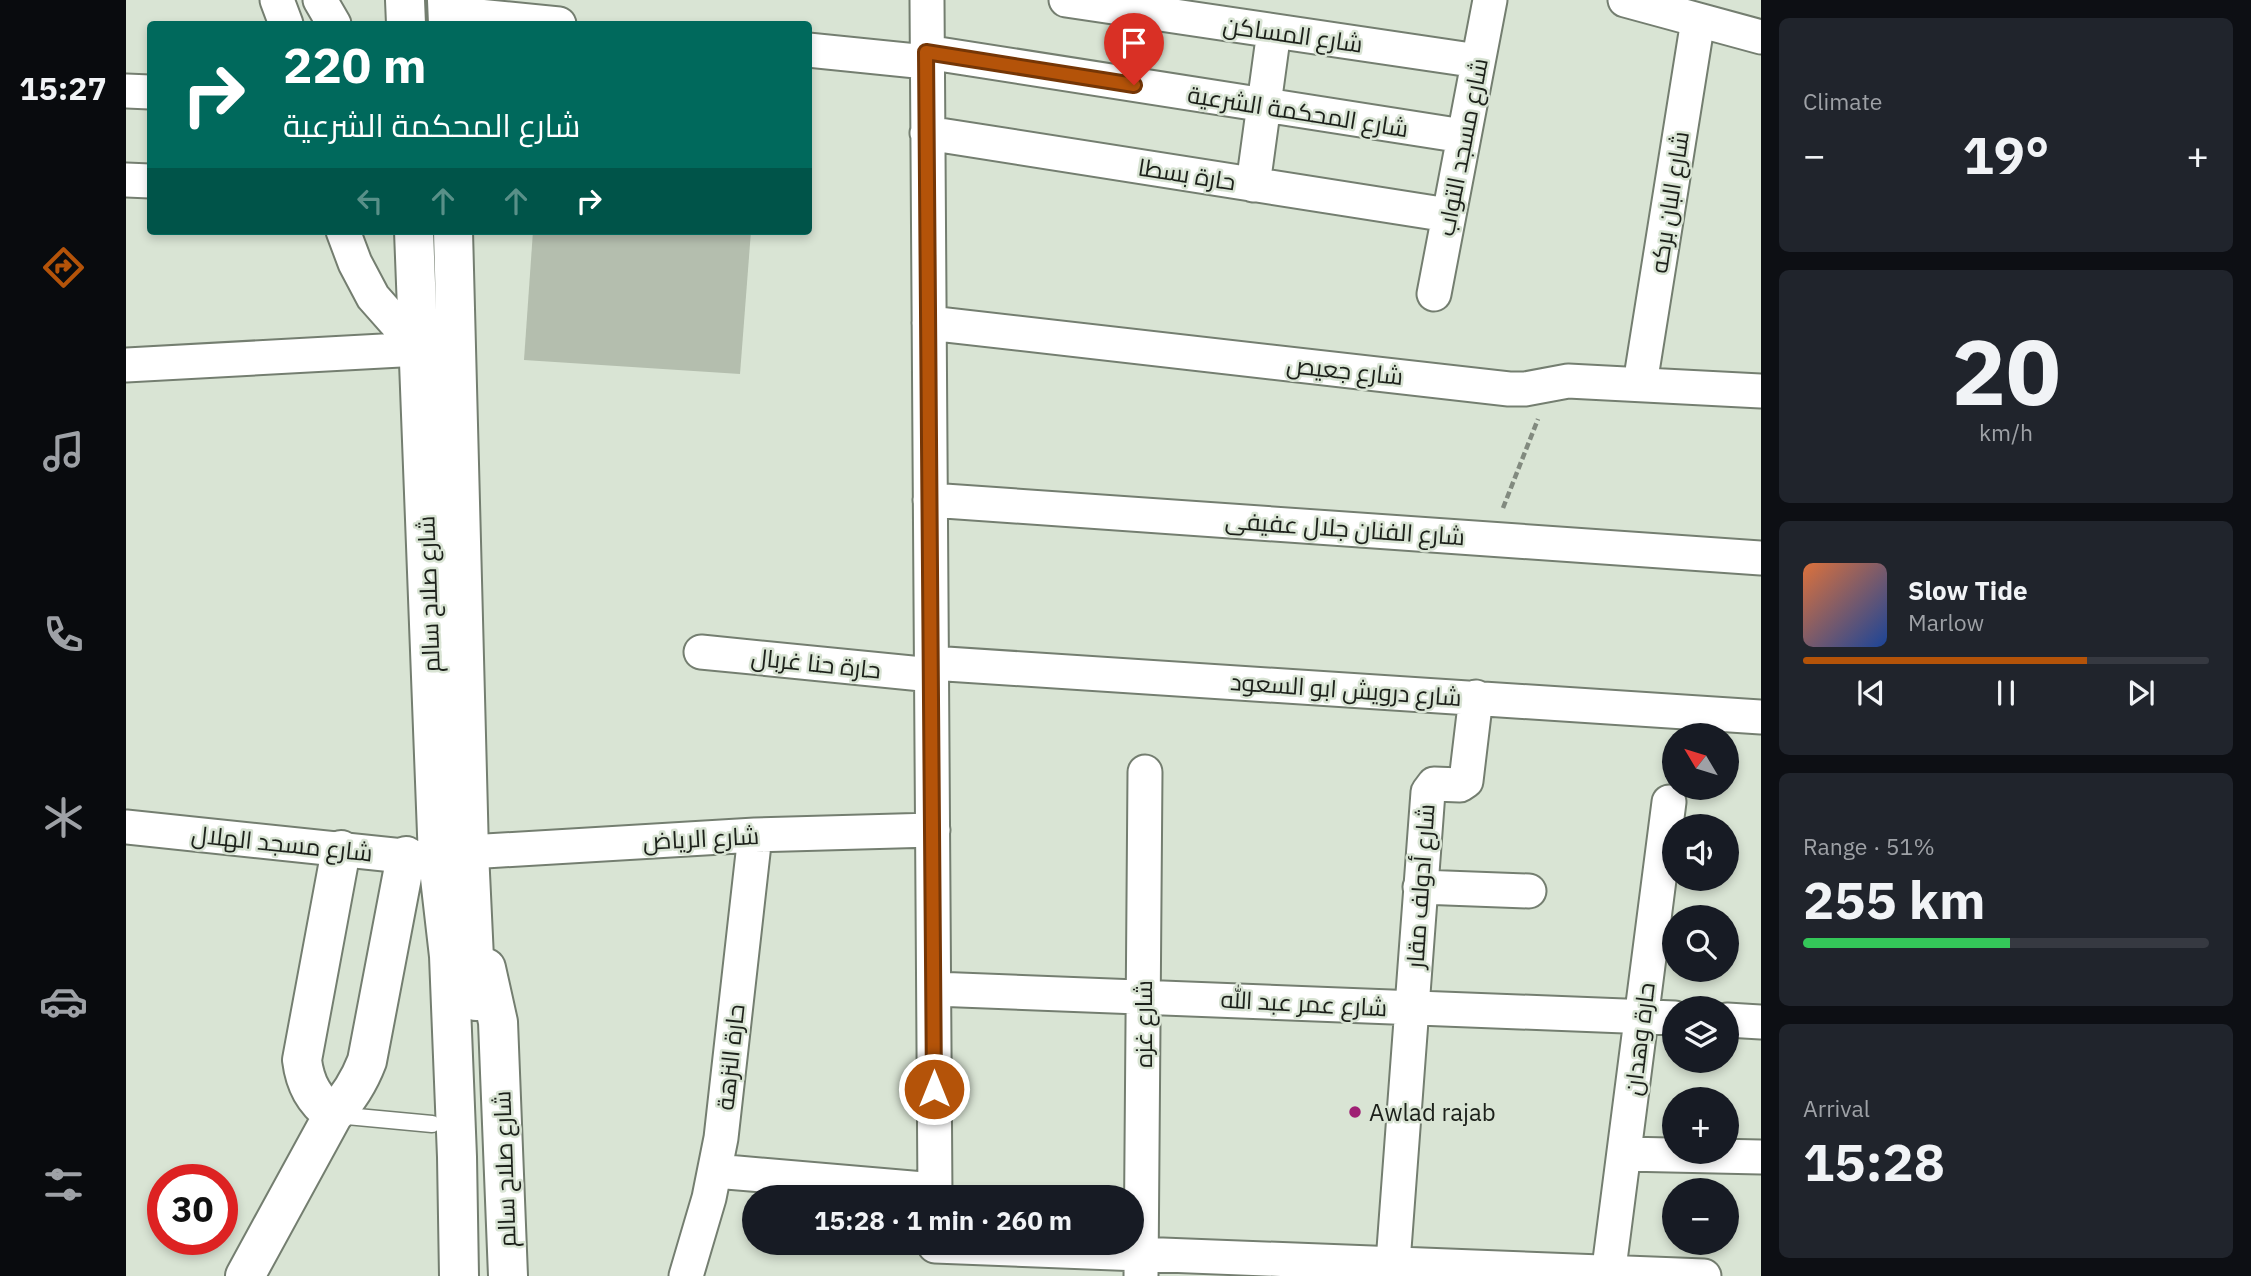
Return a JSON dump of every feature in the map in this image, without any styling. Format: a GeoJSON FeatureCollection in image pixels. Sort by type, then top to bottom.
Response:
{"type":"FeatureCollection","features":[{"type":"Feature","properties":{"kind":"street"},"geometry":{"type":"LineString","coordinates":[[276,0],[285,21]]}},
{"type":"Feature","properties":{"kind":"street"},"geometry":{"type":"LineString","coordinates":[[320,0],[332,21]]}},
{"type":"Feature","properties":{"kind":"street"},"geometry":{"type":"LineString","coordinates":[[405,0],[406,21]]}},
{"type":"Feature","properties":{"kind":"street"},"geometry":{"type":"LineString","coordinates":[[927,0],[935,1185]]}},
{"type":"Feature","properties":{"kind":"street","name":"شارع المساكن"},"geometry":{"type":"LineString","coordinates":[[1066,0],[1478,61]]}},
{"type":"Feature","properties":{"kind":"street","name":"شارع مسجد التواب"},"geometry":{"type":"LineString","coordinates":[[1434,293],[1490,0]]}},
{"type":"Feature","properties":{"kind":"street"},"geometry":{"type":"LineString","coordinates":[[1625,0],[1761,37]]}},
{"type":"Feature","properties":{"kind":"street"},"geometry":{"type":"LineString","coordinates":[[448,12],[531,21]]}},
{"type":"Feature","properties":{"kind":"street","name":"شارع البان بركه"},"geometry":{"type":"LineString","coordinates":[[1640,384],[1698,20]]}},
{"type":"Feature","properties":{"kind":"street"},"geometry":{"type":"LineString","coordinates":[[1253,185],[1274,31]]}},
{"type":"Feature","properties":{"kind":"street","name":"شارع المحكمة الشرعية"},"geometry":{"type":"LineString","coordinates":[[812,50],[926,57],[1463,136]]}},
{"type":"Feature","properties":{"kind":"street"},"geometry":{"type":"LineString","coordinates":[[126,90],[147,92]]}},
{"type":"Feature","properties":{"kind":"street","name":"حارة بسطا"},"geometry":{"type":"LineString","coordinates":[[927,133],[1448,215]]}},
{"type":"Feature","properties":{"kind":"street"},"geometry":{"type":"LineString","coordinates":[[126,180],[147,181]]}},
{"type":"Feature","properties":{"kind":"street"},"geometry":{"type":"LineString","coordinates":[[344,235],[355,263],[373,297],[419,349]]}},
{"type":"Feature","properties":{"kind":"street","name":"شارع صلاح سالم"},"geometry":{"type":"LineString","coordinates":[[414,235],[438,856],[462,948],[469,1156]]}},
{"type":"Feature","properties":{"kind":"street","name":"شارع صلاح سالم"},"geometry":{"type":"LineString","coordinates":[[438,856],[453,235]]}},
{"type":"Feature","properties":{"kind":"street","name":"شارع جعيص"},"geometry":{"type":"LineString","coordinates":[[929,323],[1509,389],[1525,389],[1568,380],[1761,391]]}},
{"type":"Feature","properties":{"kind":"street"},"geometry":{"type":"LineString","coordinates":[[126,365],[419,349]]}},
{"type":"Feature","properties":{"kind":"street","name":"شارع الفنان جلال عفيفى"},"geometry":{"type":"LineString","coordinates":[[930,500],[1761,558]]}},
{"type":"Feature","properties":{"kind":"street","name":"حارة حنا غربال"},"geometry":{"type":"LineString","coordinates":[[701,652],[931,669]]}},
{"type":"Feature","properties":{"kind":"street","name":"شارع درويش ابو السعود"},"geometry":{"type":"LineString","coordinates":[[931,669],[1476,697],[1761,717]]}},
{"type":"Feature","properties":{"kind":"street","name":"شارع أدولف مقار"},"geometry":{"type":"LineString","coordinates":[[1393,1270],[1427,792],[1434,784],[1460,785],[1466,781],[1476,697]]}},
{"type":"Feature","properties":{"kind":"street","name":"شارع غزه"},"geometry":{"type":"LineString","coordinates":[[1141,1265],[1145,772]]}},
{"type":"Feature","properties":{"kind":"street","name":"حارة وهدان"},"geometry":{"type":"LineString","coordinates":[[1609,1274],[1669,802]]}},
{"type":"Feature","properties":{"kind":"street","name":"شارع مسجد الهلال"},"geometry":{"type":"LineString","coordinates":[[126,827],[341,850],[438,856]]}},
{"type":"Feature","properties":{"kind":"street","name":"شارع الرياض"},"geometry":{"type":"LineString","coordinates":[[438,856],[755,835],[933,830]]}},
{"type":"Feature","properties":{"kind":"street","name":"حارة النزهة"},"geometry":{"type":"LineString","coordinates":[[687,1276],[721,1138],[755,835]]}},
{"type":"Feature","properties":{"kind":"street"},"geometry":{"type":"LineString","coordinates":[[333,1115],[314,1097],[302,1060],[341,850]]}},
{"type":"Feature","properties":{"kind":"street"},"geometry":{"type":"LineString","coordinates":[[245,1276],[333,1115],[352,1093],[367,1061],[438,856]]}},
{"type":"Feature","properties":{"kind":"street"},"geometry":{"type":"LineString","coordinates":[[1420,887],[1529,891]]}},
{"type":"Feature","properties":{"kind":"street","name":"شارع صلاح سالم"},"geometry":{"type":"LineString","coordinates":[[434,1276],[432,1124],[435,1015],[462,948]]}},
{"type":"Feature","properties":{"kind":"street","name":"شارع صلاح سالم"},"geometry":{"type":"LineString","coordinates":[[462,948],[494,994],[498,1022],[508,1276]]}},
{"type":"Feature","properties":{"kind":"street","name":"شارع عمر عبد الله"},"geometry":{"type":"LineString","coordinates":[[934,989],[1662,1017]]}},
{"type":"Feature","properties":{"kind":"street"},"geometry":{"type":"LineString","coordinates":[[1739,1021],[1761,1022]]}},
{"type":"Feature","properties":{"kind":"street"},"geometry":{"type":"LineString","coordinates":[[1624,1154],[1761,1157]]}},
{"type":"Feature","properties":{"kind":"street"},"geometry":{"type":"LineString","coordinates":[[459,1276],[469,1156]]}},
{"type":"Feature","properties":{"kind":"street"},"geometry":{"type":"LineString","coordinates":[[469,1156],[483,1276]]}},
{"type":"Feature","properties":{"kind":"street"},"geometry":{"type":"LineString","coordinates":[[715,1171],[855,1185]]}},
{"type":"Feature","properties":{"kind":"street"},"geometry":{"type":"LineString","coordinates":[[936,1255],[1141,1265],[1704,1276]]}},
{"type":"Feature","properties":{"kind":"lane"},"geometry":{"type":"LineString","coordinates":[[333,1115],[432,1124]]}},
{"type":"Feature","properties":{"kind":"path"},"geometry":{"type":"LineString","coordinates":[[1490,538],[1553,383]]}},
{"type":"Feature","properties":{"kind":"building"},"geometry":{"type":"Polygon","coordinates":[[[533,235],[751,235],[740,374],[524,360],[533,235]]]}},
{"type":"Feature","properties":{"kind":"place","name":"Awlad rajab"},"geometry":{"type":"Point","coordinates":[1355,1112]}},
{"type":"Feature","properties":{"kind":"route"},"geometry":{"type":"LineString","coordinates":[[934,1089],[926,52],[1134,85]]}}]}
